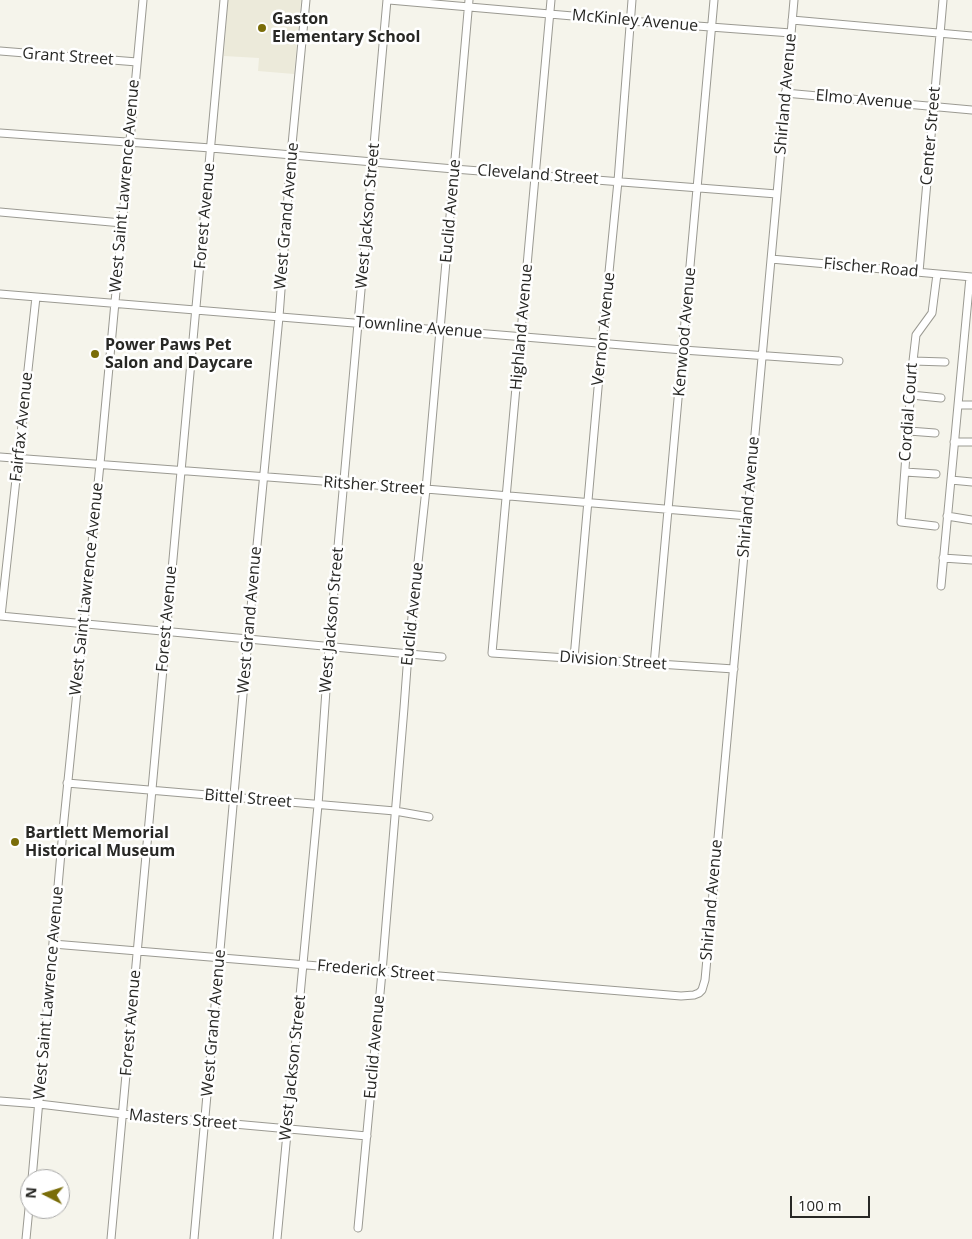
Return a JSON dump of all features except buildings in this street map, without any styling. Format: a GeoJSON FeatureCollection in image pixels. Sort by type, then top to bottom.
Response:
{"type":"FeatureCollection","features":[{"type":"Feature","properties":{"kind":"street","name":"West Saint Lawrence Avenue"},"geometry":{"type":"LineString","coordinates":[[33,1169],[67,783],[100,464],[143,0]]}},
{"type":"Feature","properties":{"kind":"street","name":"Forest Avenue"},"geometry":{"type":"LineString","coordinates":[[111,1239],[224,0]]}},
{"type":"Feature","properties":{"kind":"street","name":"West Grand Avenue"},"geometry":{"type":"LineString","coordinates":[[194,1239],[279,317],[291,155],[306,0]]}},
{"type":"Feature","properties":{"kind":"street","name":"McKinley Avenue"},"geometry":{"type":"LineString","coordinates":[[388,0],[468,3],[630,21],[791,34]]}},
{"type":"Feature","properties":{"kind":"street","name":"West Jackson Street"},"geometry":{"type":"LineString","coordinates":[[277,1239],[318,805],[329,647],[388,0]]}},
{"type":"Feature","properties":{"kind":"street","name":"Highland Avenue"},"geometry":{"type":"LineString","coordinates":[[492,653],[551,0]]}},
{"type":"Feature","properties":{"kind":"street","name":"Vernon Avenue"},"geometry":{"type":"LineString","coordinates":[[574,658],[618,181],[632,0]]}},
{"type":"Feature","properties":{"kind":"street","name":"Kenwood Avenue"},"geometry":{"type":"LineString","coordinates":[[654,665],[714,0]]}},
{"type":"Feature","properties":{"kind":"street","name":"Shirland Avenue"},"geometry":{"type":"LineString","coordinates":[[699,993],[705,980],[794,0]]}},
{"type":"Feature","properties":{"kind":"street","name":"Center Street"},"geometry":{"type":"LineString","coordinates":[[919,272],[943,0]]}},
{"type":"Feature","properties":{"kind":"street","name":"Euclid Avenue"},"geometry":{"type":"LineString","coordinates":[[358,1228],[382,972],[408,654],[441,330],[468,3]]}},
{"type":"Feature","properties":{"kind":"street"},"geometry":{"type":"LineString","coordinates":[[792,20],[972,36]]}},
{"type":"Feature","properties":{"kind":"street","name":"Grant Street"},"geometry":{"type":"LineString","coordinates":[[0,52],[137,62]]}},
{"type":"Feature","properties":{"kind":"street","name":"Elmo Avenue"},"geometry":{"type":"LineString","coordinates":[[785,93],[972,110]]}},
{"type":"Feature","properties":{"kind":"street","name":"Cleveland Street"},"geometry":{"type":"LineString","coordinates":[[0,133],[777,194]]}},
{"type":"Feature","properties":{"kind":"street"},"geometry":{"type":"LineString","coordinates":[[0,212],[122,223]]}},
{"type":"Feature","properties":{"kind":"street","name":"Fischer Road"},"geometry":{"type":"LineString","coordinates":[[771,259],[971,277]]}},
{"type":"Feature","properties":{"kind":"street","name":"Cordial Court"},"geometry":{"type":"LineString","coordinates":[[935,526],[901,522],[916,335],[932,313],[937,274]]}},
{"type":"Feature","properties":{"kind":"street"},"geometry":{"type":"LineString","coordinates":[[941,586],[958,405],[969,334],[971,277]]}},
{"type":"Feature","properties":{"kind":"street","name":"Townline Avenue"},"geometry":{"type":"LineString","coordinates":[[0,294],[839,361]]}},
{"type":"Feature","properties":{"kind":"street","name":"Fairfax Avenue"},"geometry":{"type":"LineString","coordinates":[[1,616],[36,298]]}},
{"type":"Feature","properties":{"kind":"street"},"geometry":{"type":"LineString","coordinates":[[913,361],[945,362]]}},
{"type":"Feature","properties":{"kind":"street"},"geometry":{"type":"LineString","coordinates":[[911,395],[941,398]]}},
{"type":"Feature","properties":{"kind":"street"},"geometry":{"type":"LineString","coordinates":[[958,405],[972,405]]}},
{"type":"Feature","properties":{"kind":"street"},"geometry":{"type":"LineString","coordinates":[[909,431],[935,433]]}},
{"type":"Feature","properties":{"kind":"street"},"geometry":{"type":"LineString","coordinates":[[954,442],[972,442]]}},
{"type":"Feature","properties":{"kind":"street","name":"Ritsher Street"},"geometry":{"type":"LineString","coordinates":[[0,457],[426,489],[748,516]]}},
{"type":"Feature","properties":{"kind":"street"},"geometry":{"type":"LineString","coordinates":[[905,472],[936,474]]}},
{"type":"Feature","properties":{"kind":"street"},"geometry":{"type":"LineString","coordinates":[[951,480],[972,482]]}},
{"type":"Feature","properties":{"kind":"street"},"geometry":{"type":"LineString","coordinates":[[947,516],[972,520]]}},
{"type":"Feature","properties":{"kind":"street"},"geometry":{"type":"LineString","coordinates":[[943,558],[972,560]]}},
{"type":"Feature","properties":{"kind":"street"},"geometry":{"type":"LineString","coordinates":[[1,616],[442,657]]}},
{"type":"Feature","properties":{"kind":"street","name":"Division Street"},"geometry":{"type":"LineString","coordinates":[[492,653],[734,669]]}},
{"type":"Feature","properties":{"kind":"street","name":"Bittel Street"},"geometry":{"type":"LineString","coordinates":[[67,783],[395,811],[429,817]]}},
{"type":"Feature","properties":{"kind":"street","name":"Frederick Street"},"geometry":{"type":"LineString","coordinates":[[53,944],[681,996],[699,993]]}},
{"type":"Feature","properties":{"kind":"street","name":"Masters Street"},"geometry":{"type":"LineString","coordinates":[[0,1101],[367,1136]]}},
{"type":"Feature","properties":{"kind":"street"},"geometry":{"type":"LineString","coordinates":[[26,1239],[28,1219]]}},
{"type":"Feature","properties":{"kind":"shaded area","name":"Gaston Elementary School"},"geometry":{"type":"Polygon","coordinates":[[[228,0],[301,0],[294,74],[258,71],[259,58],[224,56],[228,0]]]}},
{"type":"Feature","properties":{"kind":"place","name":"Gaston Elementary School"},"geometry":{"type":"Point","coordinates":[262,28]}},
{"type":"Feature","properties":{"kind":"place","name":"Power Paws Pet Salon and Daycare"},"geometry":{"type":"Point","coordinates":[95,354]}},
{"type":"Feature","properties":{"kind":"place","name":"Bartlett Memorial Historical Museum"},"geometry":{"type":"Point","coordinates":[15,842]}}]}
